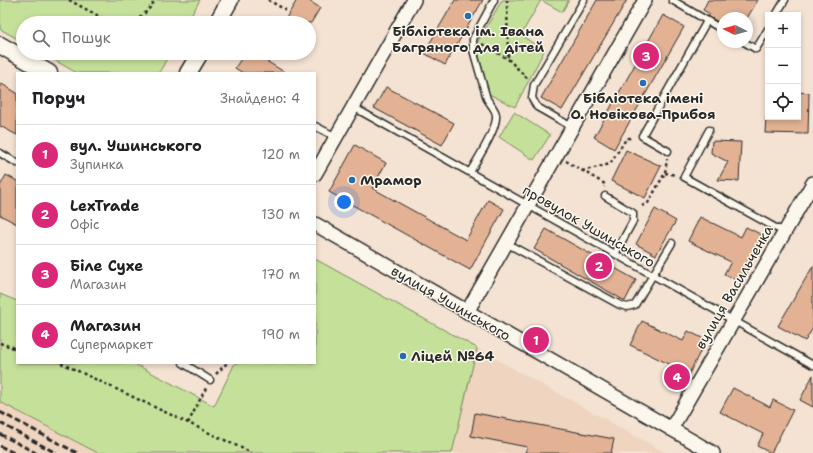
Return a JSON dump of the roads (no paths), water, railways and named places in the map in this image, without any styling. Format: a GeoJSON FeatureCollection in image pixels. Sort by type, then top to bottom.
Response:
{"type":"FeatureCollection","features":[{"type":"Feature","properties":{"kind":"street"},"geometry":{"type":"LineString","coordinates":[[221,16],[230,0]]}},
{"type":"Feature","properties":{"kind":"street"},"geometry":{"type":"LineString","coordinates":[[318,160],[336,137],[414,0]]}},
{"type":"Feature","properties":{"kind":"street"},"geometry":{"type":"LineString","coordinates":[[467,312],[645,0]]}},
{"type":"Feature","properties":{"kind":"street"},"geometry":{"type":"LineString","coordinates":[[0,46],[16,55]]}},
{"type":"Feature","properties":{"kind":"street"},"geometry":{"type":"LineString","coordinates":[[25,60],[47,72]]}},
{"type":"Feature","properties":{"kind":"street"},"geometry":{"type":"LineString","coordinates":[[191,72],[197,60]]}},
{"type":"Feature","properties":{"kind":"street","name":"вулиця Васильченка"},"geometry":{"type":"LineString","coordinates":[[671,429],[813,182]]}},
{"type":"Feature","properties":{"kind":"street","name":"вулиця Ушинського"},"geometry":{"type":"LineString","coordinates":[[316,225],[713,453]]}},
{"type":"Feature","properties":{"kind":"lane"},"geometry":{"type":"LineString","coordinates":[[470,172],[494,127],[496,115],[487,99],[473,50],[473,38],[494,0]]}},
{"type":"Feature","properties":{"kind":"lane"},"geometry":{"type":"LineString","coordinates":[[572,127],[536,107],[532,98],[534,85],[584,0]]}},
{"type":"Feature","properties":{"kind":"lane"},"geometry":{"type":"LineString","coordinates":[[672,0],[717,27]]}},
{"type":"Feature","properties":{"kind":"lane"},"geometry":{"type":"LineString","coordinates":[[778,12],[785,0]]}},
{"type":"Feature","properties":{"kind":"lane"},"geometry":{"type":"LineString","coordinates":[[668,151],[642,136],[707,21]]}},
{"type":"Feature","properties":{"kind":"lane"},"geometry":{"type":"LineString","coordinates":[[753,47],[756,49],[765,34]]}},
{"type":"Feature","properties":{"kind":"lane","name":"провулок Ушинського"},"geometry":{"type":"LineString","coordinates":[[353,107],[813,365]]}},
{"type":"Feature","properties":{"kind":"lane"},"geometry":{"type":"LineString","coordinates":[[316,127],[336,137]]}},
{"type":"Feature","properties":{"kind":"lane"},"geometry":{"type":"LineString","coordinates":[[709,130],[684,177],[776,228],[785,231]]}},
{"type":"Feature","properties":{"kind":"lane"},"geometry":{"type":"LineString","coordinates":[[0,153],[16,162]]}},
{"type":"Feature","properties":{"kind":"lane"},"geometry":{"type":"LineString","coordinates":[[605,196],[633,213],[634,221],[615,254]]}},
{"type":"Feature","properties":{"kind":"lane"},"geometry":{"type":"LineString","coordinates":[[506,243],[620,305],[627,307],[635,305],[672,243]]}},
{"type":"Feature","properties":{"kind":"lane"},"geometry":{"type":"LineString","coordinates":[[185,364],[210,380]]}},
{"type":"Feature","properties":{"kind":"railway"},"geometry":{"type":"LineString","coordinates":[[0,412],[77,453]]}},
{"type":"Feature","properties":{"kind":"railway"},"geometry":{"type":"LineString","coordinates":[[0,423],[56,453]]}},
{"type":"Feature","properties":{"kind":"railway"},"geometry":{"type":"LineString","coordinates":[[0,434],[36,453]]}},
{"type":"Feature","properties":{"kind":"railway"},"geometry":{"type":"LineString","coordinates":[[0,446],[14,453]]}},
{"type":"Feature","properties":{"kind":"place","name":"Бібліотека ім. Івана Багряного для дітей"},"geometry":{"type":"Point","coordinates":[468,16]}},
{"type":"Feature","properties":{"kind":"place","name":"Біле Сухе"},"geometry":{"type":"Point","coordinates":[646,56]}},
{"type":"Feature","properties":{"kind":"place","name":"Бібліотека імені О. Новікова-Прибоя"},"geometry":{"type":"Point","coordinates":[643,83]}},
{"type":"Feature","properties":{"kind":"place","name":"Мрамор"},"geometry":{"type":"Point","coordinates":[352,180]}},
{"type":"Feature","properties":{"kind":"place","name":"LexTrade"},"geometry":{"type":"Point","coordinates":[599,266]}},
{"type":"Feature","properties":{"kind":"place","name":"вул. Ушинського"},"geometry":{"type":"Point","coordinates":[536,340]}},
{"type":"Feature","properties":{"kind":"place","name":"Ліцей №64"},"geometry":{"type":"Point","coordinates":[403,356]}},
{"type":"Feature","properties":{"kind":"place","name":"Магазин"},"geometry":{"type":"Point","coordinates":[677,377]}}]}
